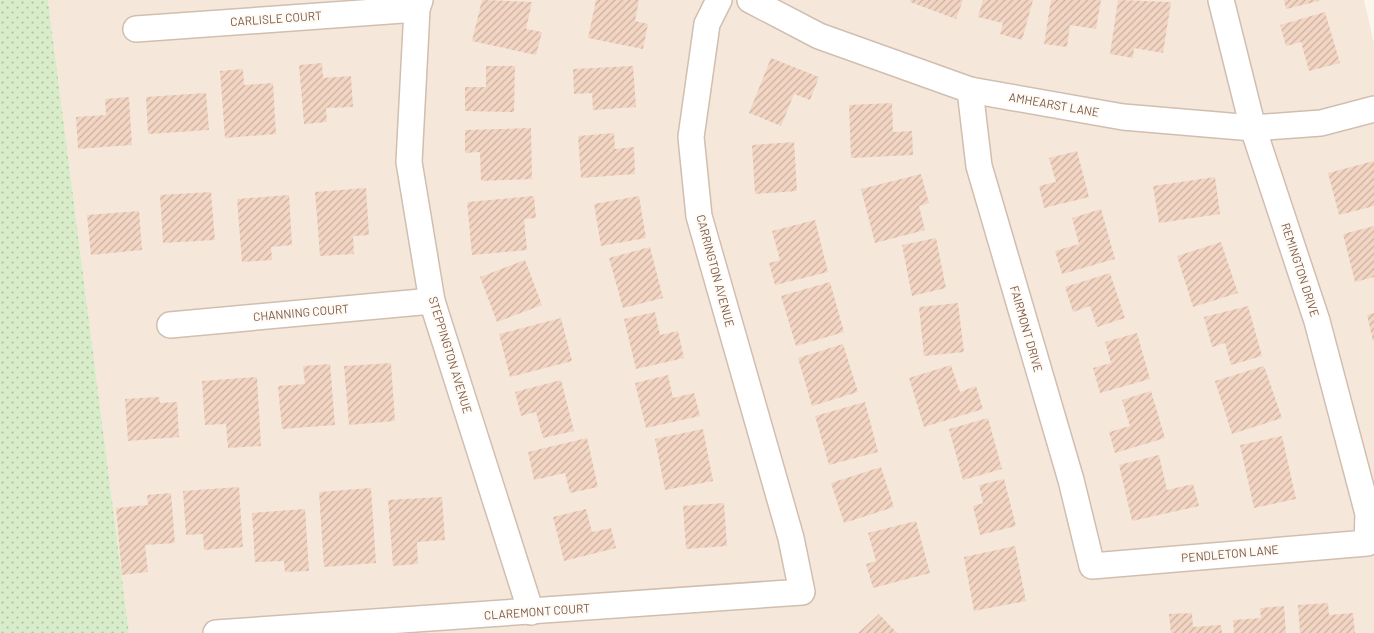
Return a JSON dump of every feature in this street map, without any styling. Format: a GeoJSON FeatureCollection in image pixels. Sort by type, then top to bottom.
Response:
{"type":"FeatureCollection","features":[{"type":"Feature","properties":{"kind":"street","name":"CARRINGTON AVENUE"},"geometry":{"type":"LineString","coordinates":[[719,0],[707,24],[691,137],[699,216],[791,538]]}},
{"type":"Feature","properties":{"kind":"street","name":"AMHEARST LANE"},"geometry":{"type":"LineString","coordinates":[[750,0],[819,36],[970,90],[1123,117],[1253,128],[1321,123],[1374,109]]}},
{"type":"Feature","properties":{"kind":"street","name":"REMINGTON DRIVE"},"geometry":{"type":"LineString","coordinates":[[1221,0],[1253,128],[1317,321],[1368,514],[1367,543]]}},
{"type":"Feature","properties":{"kind":"street","name":"CARLISLE COURT"},"geometry":{"type":"LineString","coordinates":[[136,28],[418,4]]}},
{"type":"Feature","properties":{"kind":"street","name":"STEPPINGTON AVENUE"},"geometry":{"type":"LineString","coordinates":[[418,4],[409,162],[432,301],[532,612]]}},
{"type":"Feature","properties":{"kind":"street","name":"FAIRMONT DRIVE"},"geometry":{"type":"LineString","coordinates":[[970,90],[978,166],[1071,480],[1092,566]]}},
{"type":"Feature","properties":{"kind":"street","name":"CHANNING COURT"},"geometry":{"type":"LineString","coordinates":[[170,325],[432,301]]}},
{"type":"Feature","properties":{"kind":"street","name":"CLAREMONT COURT"},"geometry":{"type":"LineString","coordinates":[[216,633],[802,592],[791,538]]}},
{"type":"Feature","properties":{"kind":"street","name":"PENDLETON LANE"},"geometry":{"type":"LineString","coordinates":[[1092,566],[1367,543]]}},
{"type":"Feature","properties":{"kind":"shaded area"},"geometry":{"type":"Polygon","coordinates":[[[48,0],[1364,0],[1374,43],[1374,633],[129,633],[48,0]]]}},
{"type":"Feature","properties":{"kind":"green space"},"geometry":{"type":"Polygon","coordinates":[[[0,0],[48,0],[129,633],[0,633],[0,0]]]}},
{"type":"Feature","properties":{"kind":"building"},"geometry":{"type":"Polygon","coordinates":[[[482,0],[532,2],[526,29],[542,32],[536,55],[472,41],[482,0]]]}},
{"type":"Feature","properties":{"kind":"building"},"geometry":{"type":"Polygon","coordinates":[[[596,0],[639,0],[635,21],[648,24],[643,49],[588,38],[596,0]]]}},
{"type":"Feature","properties":{"kind":"building"},"geometry":{"type":"Polygon","coordinates":[[[911,0],[963,0],[956,19],[910,2],[911,0]]]}},
{"type":"Feature","properties":{"kind":"building"},"geometry":{"type":"Polygon","coordinates":[[[983,0],[1033,0],[1022,40],[1000,34],[1003,23],[978,17],[983,0]]]}},
{"type":"Feature","properties":{"kind":"building"},"geometry":{"type":"Polygon","coordinates":[[[1051,0],[1101,0],[1096,29],[1070,25],[1067,47],[1044,44],[1051,0]]]}},
{"type":"Feature","properties":{"kind":"building"},"geometry":{"type":"Polygon","coordinates":[[[1118,0],[1171,2],[1163,53],[1134,48],[1133,58],[1110,54],[1118,0]]]}},
{"type":"Feature","properties":{"kind":"building"},"geometry":{"type":"Polygon","coordinates":[[[1284,0],[1319,0],[1319,1],[1286,9],[1284,0]]]}},
{"type":"Feature","properties":{"kind":"building"},"geometry":{"type":"Polygon","coordinates":[[[1325,12],[1340,63],[1309,71],[1301,42],[1286,46],[1280,25],[1325,12]]]}},
{"type":"Feature","properties":{"kind":"building"},"geometry":{"type":"Polygon","coordinates":[[[771,58],[819,77],[810,100],[794,94],[781,126],[749,113],[771,58]]]}},
{"type":"Feature","properties":{"kind":"building"},"geometry":{"type":"Polygon","coordinates":[[[322,63],[323,78],[351,76],[353,107],[326,108],[327,122],[304,124],[299,65],[322,63]]]}},
{"type":"Feature","properties":{"kind":"building"},"geometry":{"type":"Polygon","coordinates":[[[486,66],[515,66],[514,112],[465,111],[465,87],[486,87],[486,66]]]}},
{"type":"Feature","properties":{"kind":"building"},"geometry":{"type":"Polygon","coordinates":[[[633,66],[636,107],[593,110],[592,93],[574,94],[573,69],[633,66]]]}},
{"type":"Feature","properties":{"kind":"building"},"geometry":{"type":"Polygon","coordinates":[[[243,69],[244,85],[273,83],[276,134],[225,138],[220,71],[243,69]]]}},
{"type":"Feature","properties":{"kind":"building"},"geometry":{"type":"Polygon","coordinates":[[[206,93],[209,130],[148,134],[146,97],[206,93]]]}},
{"type":"Feature","properties":{"kind":"building"},"geometry":{"type":"Polygon","coordinates":[[[129,97],[132,145],[78,149],[76,117],[106,115],[105,99],[129,97]]]}},
{"type":"Feature","properties":{"kind":"building"},"geometry":{"type":"Polygon","coordinates":[[[892,103],[893,132],[912,131],[913,155],[851,158],[849,105],[892,103]]]}},
{"type":"Feature","properties":{"kind":"building"},"geometry":{"type":"Polygon","coordinates":[[[531,128],[532,179],[481,181],[480,152],[465,153],[465,130],[531,128]]]}},
{"type":"Feature","properties":{"kind":"building"},"geometry":{"type":"Polygon","coordinates":[[[614,133],[615,149],[634,147],[635,174],[581,178],[578,136],[614,133]]]}},
{"type":"Feature","properties":{"kind":"building"},"geometry":{"type":"Polygon","coordinates":[[[794,142],[797,191],[755,194],[752,145],[794,142]]]}},
{"type":"Feature","properties":{"kind":"building"},"geometry":{"type":"Polygon","coordinates":[[[1077,151],[1089,197],[1044,208],[1039,186],[1056,182],[1049,158],[1077,151]]]}},
{"type":"Feature","properties":{"kind":"building"},"geometry":{"type":"Polygon","coordinates":[[[1374,161],[1374,206],[1339,215],[1328,173],[1374,161]]]}},
{"type":"Feature","properties":{"kind":"building"},"geometry":{"type":"Polygon","coordinates":[[[921,174],[929,203],[919,206],[925,230],[875,243],[861,189],[921,174]]]}},
{"type":"Feature","properties":{"kind":"building"},"geometry":{"type":"Polygon","coordinates":[[[1215,177],[1220,214],[1159,223],[1153,186],[1215,177]]]}},
{"type":"Feature","properties":{"kind":"building"},"geometry":{"type":"Polygon","coordinates":[[[366,188],[369,235],[353,236],[354,254],[320,256],[315,192],[366,188]]]}},
{"type":"Feature","properties":{"kind":"building"},"geometry":{"type":"Polygon","coordinates":[[[211,192],[215,240],[163,243],[160,195],[211,192]]]}},
{"type":"Feature","properties":{"kind":"building"},"geometry":{"type":"Polygon","coordinates":[[[289,195],[292,245],[271,247],[272,260],[242,262],[237,199],[289,195]]]}},
{"type":"Feature","properties":{"kind":"building"},"geometry":{"type":"Polygon","coordinates":[[[534,196],[536,218],[524,219],[527,250],[472,255],[467,202],[534,196]]]}},
{"type":"Feature","properties":{"kind":"building"},"geometry":{"type":"Polygon","coordinates":[[[639,196],[646,238],[601,246],[594,204],[639,196]]]}},
{"type":"Feature","properties":{"kind":"building"},"geometry":{"type":"Polygon","coordinates":[[[1101,209],[1115,259],[1062,274],[1055,251],[1079,244],[1072,218],[1101,209]]]}},
{"type":"Feature","properties":{"kind":"building"},"geometry":{"type":"Polygon","coordinates":[[[139,211],[142,250],[91,255],[87,215],[139,211]]]}},
{"type":"Feature","properties":{"kind":"building"},"geometry":{"type":"Polygon","coordinates":[[[815,220],[828,272],[775,285],[769,263],[780,260],[772,231],[815,220]]]}},
{"type":"Feature","properties":{"kind":"building"},"geometry":{"type":"Polygon","coordinates":[[[1374,226],[1374,277],[1355,282],[1343,234],[1374,226]]]}},
{"type":"Feature","properties":{"kind":"building"},"geometry":{"type":"Polygon","coordinates":[[[936,238],[946,288],[912,296],[902,245],[936,238]]]}},
{"type":"Feature","properties":{"kind":"building"},"geometry":{"type":"Polygon","coordinates":[[[1221,242],[1238,293],[1193,307],[1177,256],[1221,242]]]}},
{"type":"Feature","properties":{"kind":"building"},"geometry":{"type":"Polygon","coordinates":[[[650,247],[663,298],[623,308],[609,258],[650,247]]]}},
{"type":"Feature","properties":{"kind":"building"},"geometry":{"type":"Polygon","coordinates":[[[525,260],[542,305],[497,322],[480,277],[525,260]]]}},
{"type":"Feature","properties":{"kind":"building"},"geometry":{"type":"Polygon","coordinates":[[[1110,273],[1125,318],[1097,327],[1090,306],[1073,312],[1065,287],[1110,273]]]}},
{"type":"Feature","properties":{"kind":"building"},"geometry":{"type":"Polygon","coordinates":[[[830,282],[844,332],[796,346],[781,296],[830,282]]]}},
{"type":"Feature","properties":{"kind":"building"},"geometry":{"type":"Polygon","coordinates":[[[958,303],[964,352],[924,356],[919,307],[958,303]]]}},
{"type":"Feature","properties":{"kind":"building"},"geometry":{"type":"Polygon","coordinates":[[[1248,306],[1262,356],[1231,365],[1225,343],[1212,347],[1204,317],[1248,306]]]}},
{"type":"Feature","properties":{"kind":"building"},"geometry":{"type":"Polygon","coordinates":[[[655,312],[660,335],[678,331],[684,358],[636,369],[624,319],[655,312]]]}},
{"type":"Feature","properties":{"kind":"building"},"geometry":{"type":"Polygon","coordinates":[[[1374,313],[1374,341],[1373,341],[1367,315],[1374,313]]]}},
{"type":"Feature","properties":{"kind":"building"},"geometry":{"type":"Polygon","coordinates":[[[561,318],[572,361],[510,377],[499,334],[561,318]]]}},
{"type":"Feature","properties":{"kind":"building"},"geometry":{"type":"Polygon","coordinates":[[[1137,333],[1150,379],[1100,393],[1093,368],[1111,363],[1105,342],[1137,333]]]}},
{"type":"Feature","properties":{"kind":"building"},"geometry":{"type":"Polygon","coordinates":[[[843,344],[858,392],[812,406],[798,358],[843,344]]]}},
{"type":"Feature","properties":{"kind":"building"},"geometry":{"type":"Polygon","coordinates":[[[391,363],[395,421],[349,425],[344,366],[391,363]]]}},
{"type":"Feature","properties":{"kind":"building"},"geometry":{"type":"Polygon","coordinates":[[[330,364],[335,425],[282,429],[278,386],[305,384],[303,366],[330,364]]]}},
{"type":"Feature","properties":{"kind":"building"},"geometry":{"type":"Polygon","coordinates":[[[951,365],[960,392],[976,386],[983,409],[924,427],[909,378],[951,365]]]}},
{"type":"Feature","properties":{"kind":"building"},"geometry":{"type":"Polygon","coordinates":[[[1264,366],[1282,418],[1232,434],[1215,381],[1264,366]]]}},
{"type":"Feature","properties":{"kind":"building"},"geometry":{"type":"Polygon","coordinates":[[[668,375],[673,398],[694,393],[700,416],[646,428],[635,383],[668,375]]]}},
{"type":"Feature","properties":{"kind":"building"},"geometry":{"type":"Polygon","coordinates":[[[257,377],[261,446],[228,448],[226,424],[205,425],[202,381],[257,377]]]}},
{"type":"Feature","properties":{"kind":"building"},"geometry":{"type":"Polygon","coordinates":[[[561,380],[574,431],[543,438],[536,412],[521,416],[515,392],[561,380]]]}},
{"type":"Feature","properties":{"kind":"building"},"geometry":{"type":"Polygon","coordinates":[[[1151,391],[1165,438],[1115,453],[1109,432],[1130,426],[1122,400],[1151,391]]]}},
{"type":"Feature","properties":{"kind":"building"},"geometry":{"type":"Polygon","coordinates":[[[159,397],[160,403],[177,402],[179,437],[128,441],[125,399],[159,397]]]}},
{"type":"Feature","properties":{"kind":"building"},"geometry":{"type":"Polygon","coordinates":[[[865,402],[878,452],[829,465],[815,416],[865,402]]]}},
{"type":"Feature","properties":{"kind":"building"},"geometry":{"type":"Polygon","coordinates":[[[988,418],[1002,469],[963,480],[949,429],[988,418]]]}},
{"type":"Feature","properties":{"kind":"building"},"geometry":{"type":"Polygon","coordinates":[[[703,429],[713,481],[665,490],[655,439],[703,429]]]}},
{"type":"Feature","properties":{"kind":"building"},"geometry":{"type":"Polygon","coordinates":[[[1282,436],[1296,499],[1254,508],[1240,445],[1282,436]]]}},
{"type":"Feature","properties":{"kind":"building"},"geometry":{"type":"Polygon","coordinates":[[[587,438],[598,487],[570,493],[565,473],[534,480],[528,452],[587,438]]]}},
{"type":"Feature","properties":{"kind":"building"},"geometry":{"type":"Polygon","coordinates":[[[1159,455],[1167,490],[1193,484],[1199,506],[1132,521],[1119,465],[1159,455]]]}},
{"type":"Feature","properties":{"kind":"building"},"geometry":{"type":"Polygon","coordinates":[[[881,467],[894,507],[844,523],[831,483],[881,467]]]}},
{"type":"Feature","properties":{"kind":"building"},"geometry":{"type":"Polygon","coordinates":[[[1004,479],[1016,526],[980,535],[973,506],[983,503],[979,485],[1004,479]]]}},
{"type":"Feature","properties":{"kind":"building"},"geometry":{"type":"Polygon","coordinates":[[[239,487],[243,547],[204,550],[203,534],[186,535],[183,491],[239,487]]]}},
{"type":"Feature","properties":{"kind":"building"},"geometry":{"type":"Polygon","coordinates":[[[371,488],[376,563],[324,567],[319,492],[371,488]]]}},
{"type":"Feature","properties":{"kind":"building"},"geometry":{"type":"Polygon","coordinates":[[[171,493],[175,543],[145,545],[148,572],[122,575],[116,508],[148,505],[147,495],[171,493]]]}},
{"type":"Feature","properties":{"kind":"building"},"geometry":{"type":"Polygon","coordinates":[[[442,497],[445,540],[417,542],[418,564],[393,566],[388,500],[442,497]]]}},
{"type":"Feature","properties":{"kind":"building"},"geometry":{"type":"Polygon","coordinates":[[[724,503],[727,546],[686,549],[683,506],[724,503]]]}},
{"type":"Feature","properties":{"kind":"building"},"geometry":{"type":"Polygon","coordinates":[[[305,509],[309,571],[285,572],[284,561],[255,562],[252,513],[305,509]]]}},
{"type":"Feature","properties":{"kind":"building"},"geometry":{"type":"Polygon","coordinates":[[[586,509],[592,532],[611,528],[616,548],[564,561],[553,517],[586,509]]]}},
{"type":"Feature","properties":{"kind":"building"},"geometry":{"type":"Polygon","coordinates":[[[916,521],[930,573],[873,588],[866,564],[876,561],[868,533],[916,521]]]}},
{"type":"Feature","properties":{"kind":"building"},"geometry":{"type":"Polygon","coordinates":[[[1015,546],[1026,601],[974,611],[964,557],[1015,546]]]}},
{"type":"Feature","properties":{"kind":"building"},"geometry":{"type":"Polygon","coordinates":[[[1328,603],[1329,615],[1353,613],[1355,633],[1300,633],[1298,605],[1328,603]]]}},
{"type":"Feature","properties":{"kind":"building"},"geometry":{"type":"Polygon","coordinates":[[[1284,606],[1286,633],[1234,633],[1233,620],[1261,618],[1260,608],[1284,606]]]}},
{"type":"Feature","properties":{"kind":"building"},"geometry":{"type":"Polygon","coordinates":[[[1192,613],[1193,627],[1221,625],[1222,633],[1171,633],[1169,614],[1192,613]]]}},
{"type":"Feature","properties":{"kind":"building"},"geometry":{"type":"Polygon","coordinates":[[[879,614],[897,633],[858,633],[879,614]]]}}]}
